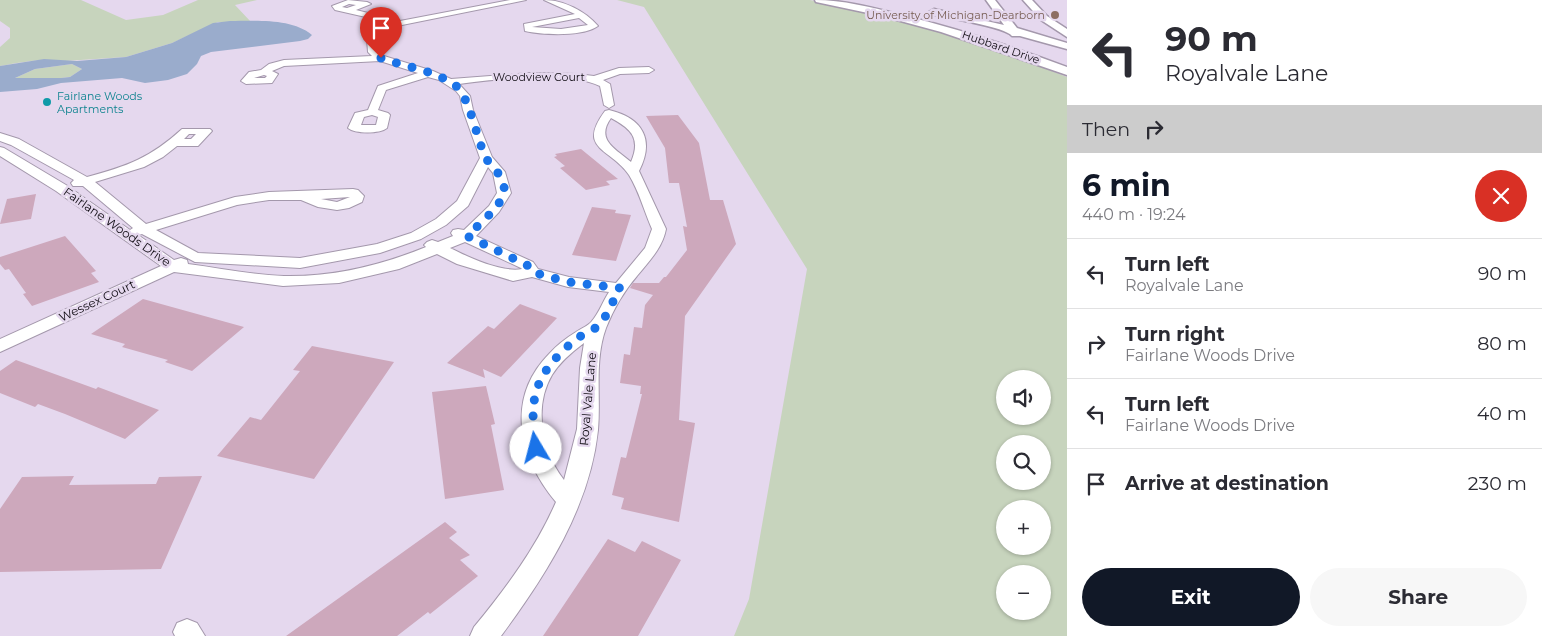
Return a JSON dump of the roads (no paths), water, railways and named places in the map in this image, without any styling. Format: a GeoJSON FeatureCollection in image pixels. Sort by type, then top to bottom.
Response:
{"type":"FeatureCollection","features":[{"type":"Feature","properties":{"kind":"street"},"geometry":{"type":"LineString","coordinates":[[381,58],[373,52],[371,39],[382,30],[400,23],[522,0]]}},
{"type":"Feature","properties":{"kind":"street"},"geometry":{"type":"LineString","coordinates":[[548,0],[582,15],[594,26],[580,29],[538,31],[528,28],[527,26],[582,15]]}},
{"type":"Feature","properties":{"kind":"street","name":"Hubbard Drive"},"geometry":{"type":"LineString","coordinates":[[819,0],[938,26],[992,43],[1067,71]]}},
{"type":"Feature","properties":{"kind":"street"},"geometry":{"type":"LineString","coordinates":[[863,0],[888,4]]}},
{"type":"Feature","properties":{"kind":"street"},"geometry":{"type":"LineString","coordinates":[[990,0],[1012,30],[1033,48],[1067,71]]}},
{"type":"Feature","properties":{"kind":"street"},"geometry":{"type":"LineString","coordinates":[[1027,0],[1044,18],[1067,34]]}},
{"type":"Feature","properties":{"kind":"street"},"geometry":{"type":"LineString","coordinates":[[348,10],[400,23]]}},
{"type":"Feature","properties":{"kind":"street","name":"Hubbard Drive"},"geometry":{"type":"LineString","coordinates":[[923,10],[1012,30],[1067,46]]}},
{"type":"Feature","properties":{"kind":"street"},"geometry":{"type":"LineString","coordinates":[[960,18],[992,21],[1003,17]]}},
{"type":"Feature","properties":{"kind":"street","name":"Fairlane Woods Drive"},"geometry":{"type":"LineString","coordinates":[[0,151],[61,188],[173,266],[283,281],[339,278],[393,266],[439,249],[467,236],[494,209],[504,193],[503,182],[499,172],[486,158],[468,110],[465,96],[451,82],[430,73],[381,58],[291,62],[272,66],[264,72]]}},
{"type":"Feature","properties":{"kind":"street"},"geometry":{"type":"LineString","coordinates":[[596,79],[619,70],[649,70]]}},
{"type":"Feature","properties":{"kind":"street"},"geometry":{"type":"LineString","coordinates":[[372,112],[382,88],[430,73]]}},
{"type":"Feature","properties":{"kind":"street","name":"Woodview Court"},"geometry":{"type":"LineString","coordinates":[[451,82],[500,76],[582,77],[596,79],[605,84],[609,105]]}},
{"type":"Feature","properties":{"kind":"street","name":"Royal Vale Lane"},"geometry":{"type":"LineString","coordinates":[[484,636],[523,587],[555,534],[569,501],[585,444],[593,345],[599,325],[620,288],[653,249],[659,229],[633,171],[606,148],[601,141],[600,126],[609,113],[629,124],[637,132],[641,140],[642,156],[633,171]]}},
{"type":"Feature","properties":{"kind":"street","name":"Fairlane Woods Drive"},"geometry":{"type":"LineString","coordinates":[[0,137],[15,142],[85,181],[144,229],[195,257],[300,263],[380,248],[416,236],[434,226],[463,203],[486,158]]}},
{"type":"Feature","properties":{"kind":"street"},"geometry":{"type":"LineString","coordinates":[[61,188],[132,167],[151,159],[174,142]]}},
{"type":"Feature","properties":{"kind":"street"},"geometry":{"type":"LineString","coordinates":[[127,234],[235,201],[269,196],[304,196]]}},
{"type":"Feature","properties":{"kind":"street"},"geometry":{"type":"LineString","coordinates":[[434,226],[467,236],[527,265],[532,272]]}},
{"type":"Feature","properties":{"kind":"street"},"geometry":{"type":"LineString","coordinates":[[416,236],[463,261],[513,276],[532,272],[568,282],[620,288]]}},
{"type":"Feature","properties":{"kind":"street","name":"Wessex Court"},"geometry":{"type":"LineString","coordinates":[[0,346],[195,257]]}},
{"type":"Feature","properties":{"kind":"street","name":"Royal Vale Lane"},"geometry":{"type":"LineString","coordinates":[[569,501],[549,477],[536,448],[532,422],[534,396],[543,373],[559,354],[578,337],[599,325]]}},
{"type":"Feature","properties":{"kind":"water"},"geometry":{"type":"Polygon","coordinates":[[[262,21],[284,23],[312,35],[308,39],[300,41],[211,52],[201,56],[197,64],[187,74],[168,80],[145,83],[122,78],[61,83],[37,89],[0,92],[0,66],[44,59],[77,61],[126,57],[172,43],[213,23],[262,21]],[[72,64],[35,69],[15,78],[70,77],[82,69],[72,64]]]}},
{"type":"Feature","properties":{"kind":"place","name":"University of Michigan-Dearborn"},"geometry":{"type":"Point","coordinates":[1055,15]}},
{"type":"Feature","properties":{"kind":"place","name":"Fairlane Woods Apartments"},"geometry":{"type":"Point","coordinates":[47,102]}}]}
